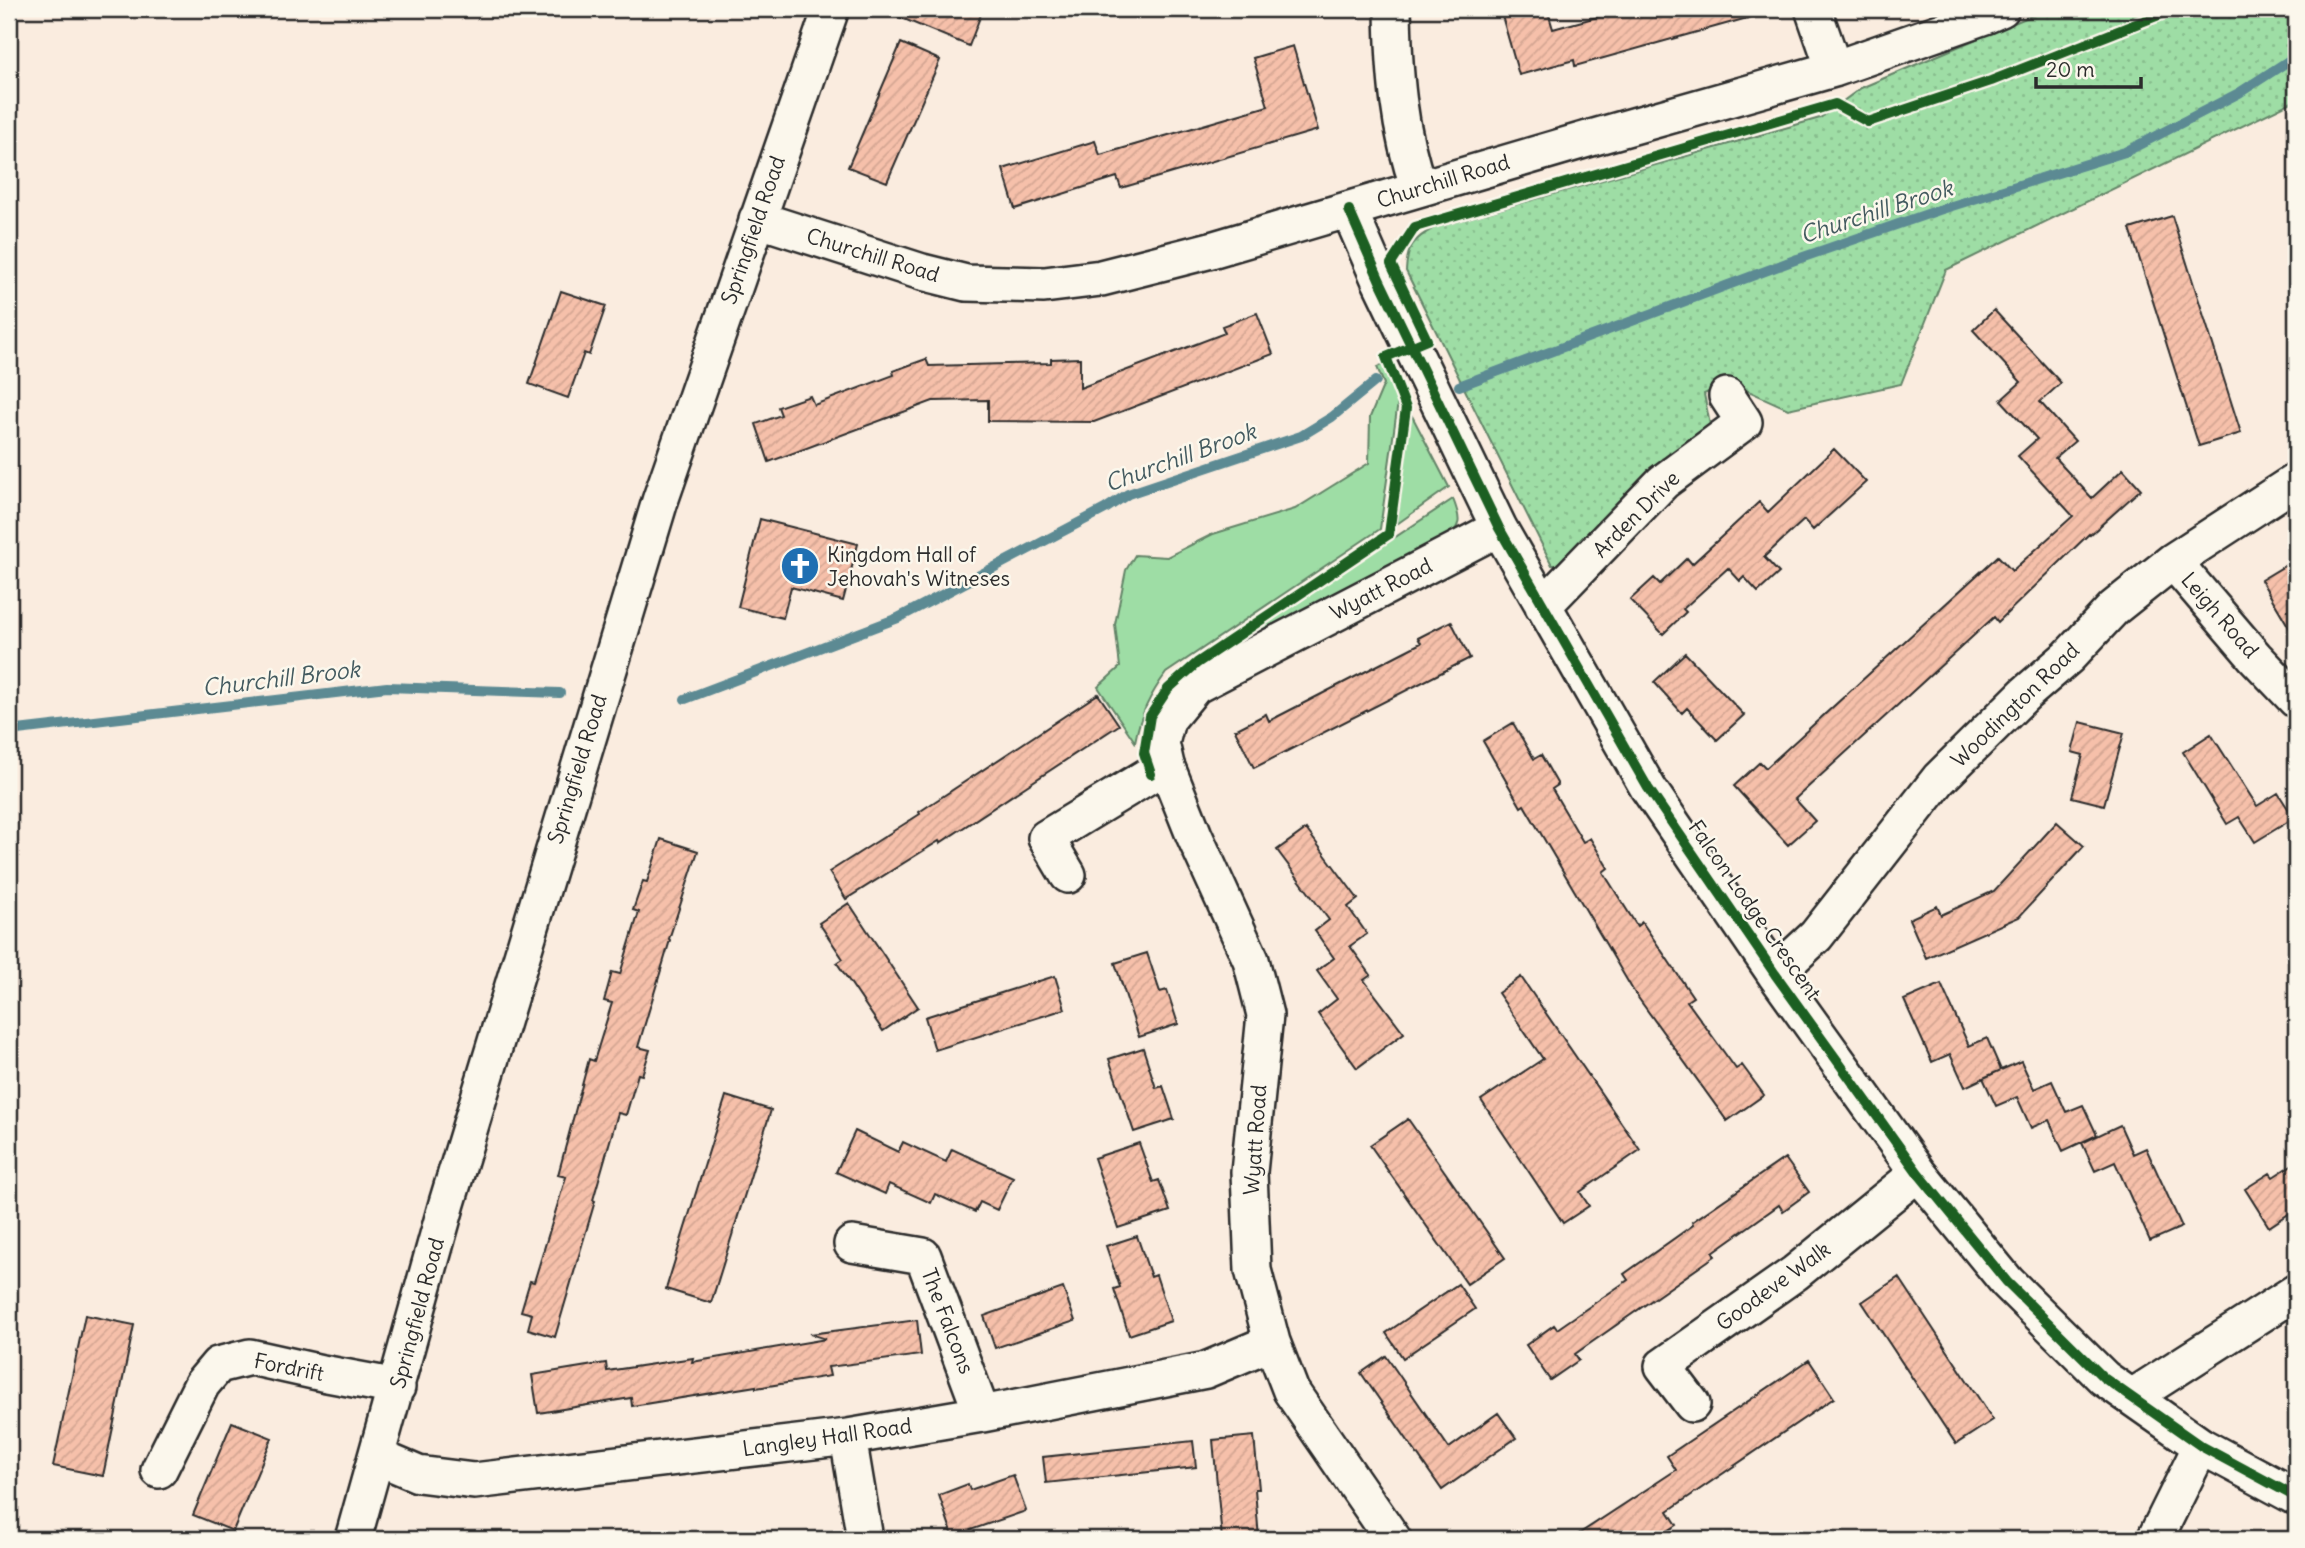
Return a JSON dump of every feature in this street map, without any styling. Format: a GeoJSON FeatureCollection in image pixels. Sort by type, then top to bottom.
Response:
{"type":"FeatureCollection","features":[{"type":"Feature","properties":{"kind":"street","name":"Springfield Road"},"geometry":{"type":"LineString","coordinates":[[353,1539],[447,1203],[644,552],[831,9]]}},
{"type":"Feature","properties":{"kind":"street"},"geometry":{"type":"LineString","coordinates":[[1393,9],[1400,118],[1407,154],[1419,188]]}},
{"type":"Feature","properties":{"kind":"street"},"geometry":{"type":"LineString","coordinates":[[1813,9],[1834,69]]}},
{"type":"Feature","properties":{"kind":"street","name":"Churchill Road"},"geometry":{"type":"LineString","coordinates":[[757,219],[922,272],[966,283],[1044,285],[1101,278],[1212,250],[1834,69],[2001,9]]}},
{"type":"Feature","properties":{"kind":"street","name":"Falcon Lodge Crescent"},"geometry":{"type":"LineString","coordinates":[[1349,210],[1380,281],[1499,528],[1648,788],[1775,974],[1918,1172],[2007,1282],[2104,1378],[2201,1446],[2296,1497]]}},
{"type":"Feature","properties":{"kind":"street","name":"Arden Drive"},"geometry":{"type":"LineString","coordinates":[[1543,606],[1663,482],[1744,422],[1727,396]]}},
{"type":"Feature","properties":{"kind":"street","name":"Woodington Road"},"geometry":{"type":"LineString","coordinates":[[1775,974],[1816,936],[1939,779],[2025,694],[2068,657],[2114,608],[2173,561],[2296,481]]}},
{"type":"Feature","properties":{"kind":"street","name":"Wyatt Road"},"geometry":{"type":"LineString","coordinates":[[1393,1539],[1291,1391],[1272,1342],[1253,1270],[1249,1172],[1265,1015],[1251,960],[1195,835],[1166,765],[1161,743],[1167,720],[1195,686],[1499,528]]}},
{"type":"Feature","properties":{"kind":"street","name":"Leigh Road"},"geometry":{"type":"LineString","coordinates":[[2173,561],[2296,700]]}},
{"type":"Feature","properties":{"kind":"street"},"geometry":{"type":"LineString","coordinates":[[1068,876],[1046,838],[1166,765]]}},
{"type":"Feature","properties":{"kind":"street","name":"Goodeve Walk"},"geometry":{"type":"LineString","coordinates":[[1692,1404],[1663,1366],[1794,1273],[1918,1172]]}},
{"type":"Feature","properties":{"kind":"street","name":"The Falcons"},"geometry":{"type":"LineString","coordinates":[[852,1244],[923,1256],[982,1414]]}},
{"type":"Feature","properties":{"kind":"street"},"geometry":{"type":"LineString","coordinates":[[2132,1397],[2296,1292]]}},
{"type":"Feature","properties":{"kind":"street","name":"Langley Hall Road"},"geometry":{"type":"LineString","coordinates":[[378,1457],[418,1474],[474,1482],[848,1437],[1206,1370],[1272,1342]]}},
{"type":"Feature","properties":{"kind":"street","name":"Fordrift"},"geometry":{"type":"LineString","coordinates":[[159,1470],[202,1384],[218,1365],[250,1357],[397,1387]]}},
{"type":"Feature","properties":{"kind":"street"},"geometry":{"type":"LineString","coordinates":[[848,1437],[865,1539]]}},
{"type":"Feature","properties":{"kind":"street"},"geometry":{"type":"LineString","coordinates":[[2155,1539],[2201,1446]]}},
{"type":"Feature","properties":{"kind":"green space"},"geometry":{"type":"Polygon","coordinates":[[[2047,9],[2296,9],[2296,100],[1946,270],[1901,384],[1788,409],[1729,382],[1704,394],[1711,430],[1568,565],[1552,565],[1406,271],[1408,256],[1416,240],[1434,228],[1820,118],[1861,88],[2047,9]]]}},
{"type":"Feature","properties":{"kind":"green space"},"geometry":{"type":"Polygon","coordinates":[[[1384,364],[1398,402],[1380,529],[1166,673],[1146,706],[1135,742],[1098,687],[1120,667],[1115,624],[1126,570],[1135,555],[1167,557],[1213,534],[1295,509],[1369,463],[1370,417],[1384,384],[1377,367],[1384,364]]]}},
{"type":"Feature","properties":{"kind":"green space"},"geometry":{"type":"Polygon","coordinates":[[[1410,412],[1449,487],[1397,524],[1410,412]]]}},
{"type":"Feature","properties":{"kind":"green space"},"geometry":{"type":"Polygon","coordinates":[[[1453,499],[1459,518],[1445,543],[1230,652],[1229,647],[1453,499]]]}},
{"type":"Feature","properties":{"kind":"building"},"geometry":{"type":"Polygon","coordinates":[[[880,9],[983,9],[969,46],[880,9]]]}},
{"type":"Feature","properties":{"kind":"building"},"geometry":{"type":"Polygon","coordinates":[[[1500,9],[1547,9],[1553,29],[1626,9],[1750,9],[1751,17],[1575,66],[1574,60],[1519,75],[1500,9]]]}},
{"type":"Feature","properties":{"kind":"building"},"geometry":{"type":"Polygon","coordinates":[[[901,43],[940,60],[887,182],[848,167],[901,43]]]}},
{"type":"Feature","properties":{"kind":"building"},"geometry":{"type":"Polygon","coordinates":[[[1293,46],[1318,130],[1121,188],[1117,177],[1015,209],[1003,169],[1095,141],[1100,155],[1268,106],[1253,58],[1293,46]]]}},
{"type":"Feature","properties":{"kind":"building"},"geometry":{"type":"Polygon","coordinates":[[[2172,216],[2241,433],[2199,446],[2130,229],[2172,216]]]}},
{"type":"Feature","properties":{"kind":"building"},"geometry":{"type":"Polygon","coordinates":[[[561,291],[606,306],[589,355],[584,353],[568,398],[529,384],[561,291]]]}},
{"type":"Feature","properties":{"kind":"building"},"geometry":{"type":"Polygon","coordinates":[[[1994,310],[2061,383],[2040,402],[2075,441],[2055,458],[2092,498],[2123,469],[2141,489],[2089,534],[1998,622],[1994,617],[1795,799],[1815,821],[1788,845],[1734,786],[1760,762],[1766,768],[1998,556],[2012,571],[2073,516],[2018,456],[2037,439],[2001,400],[2021,382],[1973,330],[1994,310]]]}},
{"type":"Feature","properties":{"kind":"building"},"geometry":{"type":"Polygon","coordinates":[[[1257,313],[1273,354],[1094,422],[988,421],[988,400],[933,401],[769,462],[756,424],[781,415],[778,407],[810,396],[814,405],[894,375],[893,371],[926,359],[929,366],[1051,363],[1051,359],[1080,358],[1080,388],[1225,333],[1222,326],[1257,313]]]}},
{"type":"Feature","properties":{"kind":"building"},"geometry":{"type":"Polygon","coordinates":[[[1834,449],[1866,482],[1813,530],[1804,520],[1764,557],[1779,573],[1758,592],[1744,577],[1740,581],[1728,568],[1683,609],[1686,612],[1663,634],[1630,600],[1654,578],[1660,584],[1687,558],[1692,564],[1759,502],[1768,512],[1834,449]]]}},
{"type":"Feature","properties":{"kind":"building","name":"Kingdom Hall of Jehovah's Witneses"},"geometry":{"type":"Polygon","coordinates":[[[760,519],[858,544],[843,601],[791,587],[783,618],[738,607],[760,519]]]}},
{"type":"Feature","properties":{"kind":"building"},"geometry":{"type":"Polygon","coordinates":[[[2296,559],[2296,639],[2261,580],[2296,559]]]}},
{"type":"Feature","properties":{"kind":"building"},"geometry":{"type":"Polygon","coordinates":[[[1451,621],[1470,658],[1254,768],[1235,730],[1266,714],[1269,721],[1421,643],[1418,638],[1451,621]]]}},
{"type":"Feature","properties":{"kind":"building"},"geometry":{"type":"Polygon","coordinates":[[[1685,653],[1744,715],[1717,740],[1687,708],[1682,713],[1654,682],[1685,653]]]}},
{"type":"Feature","properties":{"kind":"building"},"geometry":{"type":"Polygon","coordinates":[[[1098,694],[1119,725],[940,843],[939,841],[846,899],[829,872],[1098,694]]]}},
{"type":"Feature","properties":{"kind":"building"},"geometry":{"type":"Polygon","coordinates":[[[2080,722],[2124,733],[2104,805],[2072,797],[2083,755],[2072,752],[2080,722]]]}},
{"type":"Feature","properties":{"kind":"building"},"geometry":{"type":"Polygon","coordinates":[[[1513,723],[1534,759],[1541,755],[1558,785],[1552,789],[1583,842],[1590,838],[1608,868],[1603,872],[1637,926],[1642,922],[1693,997],[1687,1001],[1736,1069],[1742,1065],[1764,1095],[1727,1121],[1634,992],[1524,805],[1521,807],[1483,741],[1513,723]]]}},
{"type":"Feature","properties":{"kind":"building"},"geometry":{"type":"Polygon","coordinates":[[[2211,734],[2257,806],[2278,793],[2294,818],[2255,842],[2239,817],[2227,824],[2183,752],[2211,734]]]}},
{"type":"Feature","properties":{"kind":"building"},"geometry":{"type":"Polygon","coordinates":[[[2057,822],[2084,846],[2019,917],[1926,958],[1909,919],[1937,906],[1941,915],[1994,891],[2057,822]]]}},
{"type":"Feature","properties":{"kind":"building"},"geometry":{"type":"Polygon","coordinates":[[[1306,829],[1358,899],[1348,907],[1367,934],[1350,946],[1371,975],[1364,980],[1404,1033],[1357,1068],[1318,1014],[1337,999],[1317,971],[1334,958],[1315,931],[1329,920],[1277,850],[1306,829]]]}},
{"type":"Feature","properties":{"kind":"building"},"geometry":{"type":"Polygon","coordinates":[[[661,839],[698,851],[638,1047],[650,1050],[642,1075],[638,1074],[626,1115],[618,1113],[555,1337],[528,1329],[532,1314],[521,1311],[530,1281],[534,1282],[566,1177],[558,1175],[589,1059],[594,1061],[612,1003],[604,1001],[612,972],[620,974],[639,912],[633,910],[643,881],[647,882],[661,839]]]}},
{"type":"Feature","properties":{"kind":"building"},"geometry":{"type":"Polygon","coordinates":[[[849,903],[918,1007],[883,1031],[837,963],[843,959],[819,923],[849,903]]]}},
{"type":"Feature","properties":{"kind":"building"},"geometry":{"type":"Polygon","coordinates":[[[1147,953],[1160,992],[1167,990],[1178,1024],[1139,1037],[1115,963],[1147,953]]]}},
{"type":"Feature","properties":{"kind":"building"},"geometry":{"type":"Polygon","coordinates":[[[1055,976],[1065,1009],[935,1050],[925,1017],[1055,976]]]}},
{"type":"Feature","properties":{"kind":"building"},"geometry":{"type":"Polygon","coordinates":[[[1521,977],[1640,1150],[1580,1192],[1589,1206],[1563,1223],[1481,1100],[1543,1059],[1498,993],[1521,977]]]}},
{"type":"Feature","properties":{"kind":"building"},"geometry":{"type":"Polygon","coordinates":[[[1941,984],[1969,1046],[1987,1038],[2001,1070],[1965,1087],[1950,1054],[1932,1062],[1904,1000],[1941,984]]]}},
{"type":"Feature","properties":{"kind":"building"},"geometry":{"type":"Polygon","coordinates":[[[1143,1048],[1156,1088],[1163,1086],[1174,1119],[1134,1132],[1109,1059],[1143,1048]]]}},
{"type":"Feature","properties":{"kind":"building"},"geometry":{"type":"Polygon","coordinates":[[[2021,1061],[2034,1089],[2052,1081],[2066,1112],[2083,1105],[2097,1135],[2063,1151],[2049,1120],[2031,1128],[2017,1097],[1996,1106],[1983,1078],[2021,1061]]]}},
{"type":"Feature","properties":{"kind":"building"},"geometry":{"type":"Polygon","coordinates":[[[726,1096],[771,1110],[711,1303],[666,1289],[726,1096]]]}},
{"type":"Feature","properties":{"kind":"building"},"geometry":{"type":"Polygon","coordinates":[[[1408,1119],[1505,1258],[1467,1284],[1370,1145],[1408,1119]]]}},
{"type":"Feature","properties":{"kind":"building"},"geometry":{"type":"Polygon","coordinates":[[[2120,1125],[2133,1154],[2146,1148],[2182,1227],[2150,1241],[2115,1162],[2095,1171],[2082,1143],[2120,1125]]]}},
{"type":"Feature","properties":{"kind":"building"},"geometry":{"type":"Polygon","coordinates":[[[855,1131],[898,1152],[903,1142],[946,1162],[952,1149],[1013,1177],[997,1210],[980,1202],[975,1212],[935,1194],[931,1203],[889,1184],[885,1194],[836,1172],[855,1131]]]}},
{"type":"Feature","properties":{"kind":"building"},"geometry":{"type":"Polygon","coordinates":[[[1139,1143],[1153,1182],[1159,1180],[1170,1211],[1118,1228],[1094,1158],[1139,1143]]]}},
{"type":"Feature","properties":{"kind":"building"},"geometry":{"type":"Polygon","coordinates":[[[1785,1158],[1809,1192],[1783,1211],[1779,1205],[1713,1252],[1715,1256],[1575,1354],[1579,1360],[1550,1380],[1526,1345],[1554,1325],[1557,1329],[1628,1280],[1624,1274],[1693,1225],[1692,1222],[1785,1158]]]}},
{"type":"Feature","properties":{"kind":"building"},"geometry":{"type":"Polygon","coordinates":[[[2296,1162],[2296,1209],[2269,1227],[2245,1189],[2270,1173],[2273,1177],[2296,1162]]]}},
{"type":"Feature","properties":{"kind":"building"},"geometry":{"type":"Polygon","coordinates":[[[1137,1236],[1151,1277],[1156,1275],[1171,1321],[1129,1335],[1114,1289],[1120,1287],[1106,1246],[1137,1236]]]}},
{"type":"Feature","properties":{"kind":"building"},"geometry":{"type":"Polygon","coordinates":[[[1899,1277],[1993,1420],[1956,1444],[1862,1302],[1899,1277]]]}},
{"type":"Feature","properties":{"kind":"building"},"geometry":{"type":"Polygon","coordinates":[[[1458,1284],[1475,1309],[1403,1358],[1386,1333],[1458,1284]]]}},
{"type":"Feature","properties":{"kind":"building"},"geometry":{"type":"Polygon","coordinates":[[[1063,1288],[1075,1321],[995,1348],[984,1316],[1063,1288]]]}},
{"type":"Feature","properties":{"kind":"building"},"geometry":{"type":"Polygon","coordinates":[[[85,1315],[134,1325],[103,1476],[53,1466],[85,1315]]]}},
{"type":"Feature","properties":{"kind":"building"},"geometry":{"type":"Polygon","coordinates":[[[917,1320],[921,1355],[828,1367],[830,1376],[756,1388],[632,1406],[631,1398],[538,1413],[532,1375],[606,1363],[607,1371],[693,1358],[692,1362],[826,1339],[810,1334],[917,1320]]]}},
{"type":"Feature","properties":{"kind":"building"},"geometry":{"type":"Polygon","coordinates":[[[1386,1356],[1449,1448],[1498,1413],[1516,1438],[1442,1490],[1361,1373],[1386,1356]]]}},
{"type":"Feature","properties":{"kind":"building"},"geometry":{"type":"Polygon","coordinates":[[[1809,1360],[1834,1398],[1668,1511],[1677,1525],[1655,1539],[1571,1539],[1676,1470],[1667,1456],[1809,1360]]]}},
{"type":"Feature","properties":{"kind":"building"},"geometry":{"type":"Polygon","coordinates":[[[232,1422],[272,1438],[233,1531],[193,1515],[232,1422]]]}},
{"type":"Feature","properties":{"kind":"building"},"geometry":{"type":"Polygon","coordinates":[[[1254,1436],[1259,1489],[1255,1489],[1259,1539],[1222,1539],[1213,1440],[1254,1436]]]}},
{"type":"Feature","properties":{"kind":"building"},"geometry":{"type":"Polygon","coordinates":[[[1193,1441],[1196,1467],[1046,1483],[1043,1457],[1193,1441]]]}},
{"type":"Feature","properties":{"kind":"building"},"geometry":{"type":"Polygon","coordinates":[[[1013,1475],[1026,1511],[953,1536],[939,1495],[968,1484],[970,1490],[1013,1475]]]}},
{"type":"Feature","properties":{"kind":"waterway","name":"Churchill Brook"},"geometry":{"type":"LineString","coordinates":[[1459,386],[1792,261],[1939,210],[2125,152],[2239,93],[2296,56]]}},
{"type":"Feature","properties":{"kind":"waterway","name":"Churchill Brook"},"geometry":{"type":"LineString","coordinates":[[685,699],[898,618],[1105,509],[1128,494],[1301,436],[1332,417],[1376,381]]}},
{"type":"Feature","properties":{"kind":"waterway","name":"Churchill Brook"},"geometry":{"type":"LineString","coordinates":[[9,731],[387,687],[560,693]]}},
{"type":"Feature","properties":{"kind":"cycle path"},"geometry":{"type":"LineString","coordinates":[[1151,774],[1144,753],[1150,716],[1168,689],[1197,663],[1389,534],[1406,408],[1386,357],[1427,340],[1391,264],[1415,227],[1835,104],[1868,122],[1991,81],[2174,9]]}},
{"type":"Feature","properties":{"kind":"cycle path"},"geometry":{"type":"LineString","coordinates":[[1349,210],[1380,281],[1499,528],[1648,788],[1775,974],[1918,1173],[2007,1282],[2104,1378],[2201,1446],[2296,1497]]}},
{"type":"Feature","properties":{"kind":"place","name":"Kingdom Hall of Jehovah's Witneses"},"geometry":{"type":"Point","coordinates":[800,566]}}]}
